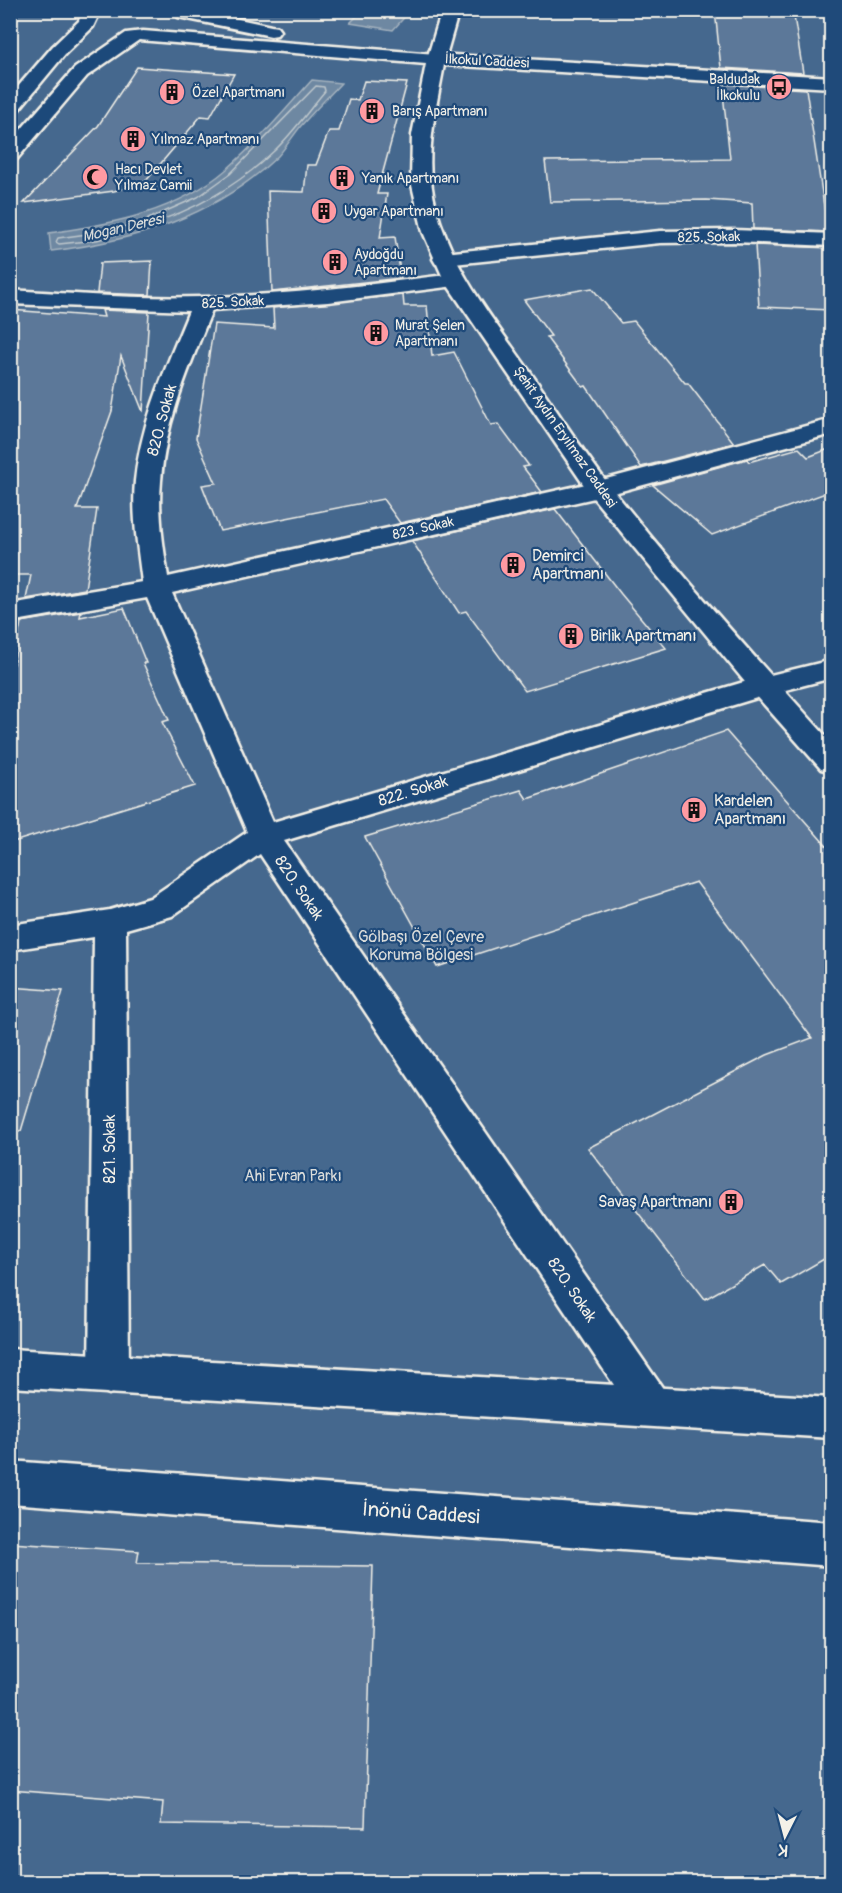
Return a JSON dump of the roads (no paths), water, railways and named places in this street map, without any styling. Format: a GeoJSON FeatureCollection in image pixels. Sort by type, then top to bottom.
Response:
{"type":"FeatureCollection","features":[{"type":"Feature","properties":{"kind":"street","name":"Şehit Aydın Eryılmaz Caddesi"},"geometry":{"type":"LineString","coordinates":[[451,10],[436,58],[423,131],[420,179],[428,218],[444,259],[455,280],[599,489],[764,686],[831,762]]}},
{"type":"Feature","properties":{"kind":"street"},"geometry":{"type":"LineString","coordinates":[[10,155],[81,72],[138,36],[176,27],[182,22],[184,11],[270,30],[338,52]]}},
{"type":"Feature","properties":{"kind":"street","name":"İlkokul Caddesi"},"geometry":{"type":"LineString","coordinates":[[91,21],[138,36],[338,52],[831,83]]}},
{"type":"Feature","properties":{"kind":"street"},"geometry":{"type":"LineString","coordinates":[[10,108],[58,50],[91,21]]}},
{"type":"Feature","properties":{"kind":"street","name":"825. Sokak"},"geometry":{"type":"LineString","coordinates":[[444,259],[660,237],[744,236],[831,240]]}},
{"type":"Feature","properties":{"kind":"street","name":"825. Sokak"},"geometry":{"type":"LineString","coordinates":[[10,297],[141,304],[203,304],[313,297],[455,280]]}},
{"type":"Feature","properties":{"kind":"street","name":"820. Sokak"},"geometry":{"type":"LineString","coordinates":[[203,304],[176,370],[150,466],[148,495],[150,544],[156,588],[264,836],[652,1407]]}},
{"type":"Feature","properties":{"kind":"street","name":"823. Sokak"},"geometry":{"type":"LineString","coordinates":[[10,613],[156,588],[599,489],[831,426]]}},
{"type":"Feature","properties":{"kind":"street","name":"822. Sokak"},"geometry":{"type":"LineString","coordinates":[[10,938],[110,922],[161,908],[264,836],[764,686],[831,669]]}},
{"type":"Feature","properties":{"kind":"street","name":"821. Sokak"},"geometry":{"type":"LineString","coordinates":[[109,1375],[110,922]]}},
{"type":"Feature","properties":{"kind":"street"},"geometry":{"type":"LineString","coordinates":[[10,1368],[831,1418]]}},
{"type":"Feature","properties":{"kind":"street","name":"İnönü Caddesi"},"geometry":{"type":"LineString","coordinates":[[10,1482],[831,1544]]}},
{"type":"Feature","properties":{"kind":"water"},"geometry":{"type":"Polygon","coordinates":[[[363,10],[410,11],[393,30],[350,23],[363,10]]]}},
{"type":"Feature","properties":{"kind":"water","name":"Mogan Deresi"},"geometry":{"type":"Polygon","coordinates":[[[312,80],[341,83],[300,127],[278,156],[228,195],[201,210],[143,232],[82,247],[51,251],[49,233],[143,214],[166,206],[208,184],[250,148],[312,80]]]}},
{"type":"Feature","properties":{"kind":"place","name":"Baldudak İlkokulu"},"geometry":{"type":"Point","coordinates":[779,87]}},
{"type":"Feature","properties":{"kind":"place","name":"Özel Apartmanı"},"geometry":{"type":"Point","coordinates":[172,92]}},
{"type":"Feature","properties":{"kind":"place","name":"Barış Apartmanı"},"geometry":{"type":"Point","coordinates":[372,111]}},
{"type":"Feature","properties":{"kind":"place","name":"Yılmaz Apartmanı"},"geometry":{"type":"Point","coordinates":[133,139]}},
{"type":"Feature","properties":{"kind":"place","name":"Hacı Devlet Yılmaz Camii"},"geometry":{"type":"Point","coordinates":[95,177]}},
{"type":"Feature","properties":{"kind":"place","name":"Yanık Apartmanı"},"geometry":{"type":"Point","coordinates":[342,178]}},
{"type":"Feature","properties":{"kind":"place","name":"Uygar Apartmanı"},"geometry":{"type":"Point","coordinates":[324,211]}},
{"type":"Feature","properties":{"kind":"place","name":"Aydoğdu Apartmanı"},"geometry":{"type":"Point","coordinates":[335,262]}},
{"type":"Feature","properties":{"kind":"place","name":"Murat Şelen Apartmanı"},"geometry":{"type":"Point","coordinates":[376,333]}},
{"type":"Feature","properties":{"kind":"place","name":"Demirci Apartmanı"},"geometry":{"type":"Point","coordinates":[513,565]}},
{"type":"Feature","properties":{"kind":"place","name":"Birlik Apartmanı"},"geometry":{"type":"Point","coordinates":[571,636]}},
{"type":"Feature","properties":{"kind":"place","name":"Kardelen Apartmanı"},"geometry":{"type":"Point","coordinates":[694,810]}},
{"type":"Feature","properties":{"kind":"place","name":"Savaş Apartmanı"},"geometry":{"type":"Point","coordinates":[731,1202]}},
{"type":"Feature","properties":{"kind":"park label","name":"Gölbaşı Özel Çevre Koruma Bölgesi"},"geometry":{"type":"Point","coordinates":[421,946]}},
{"type":"Feature","properties":{"kind":"park label","name":"Ahi Evran Parkı"},"geometry":{"type":"Point","coordinates":[293,1176]}}]}
